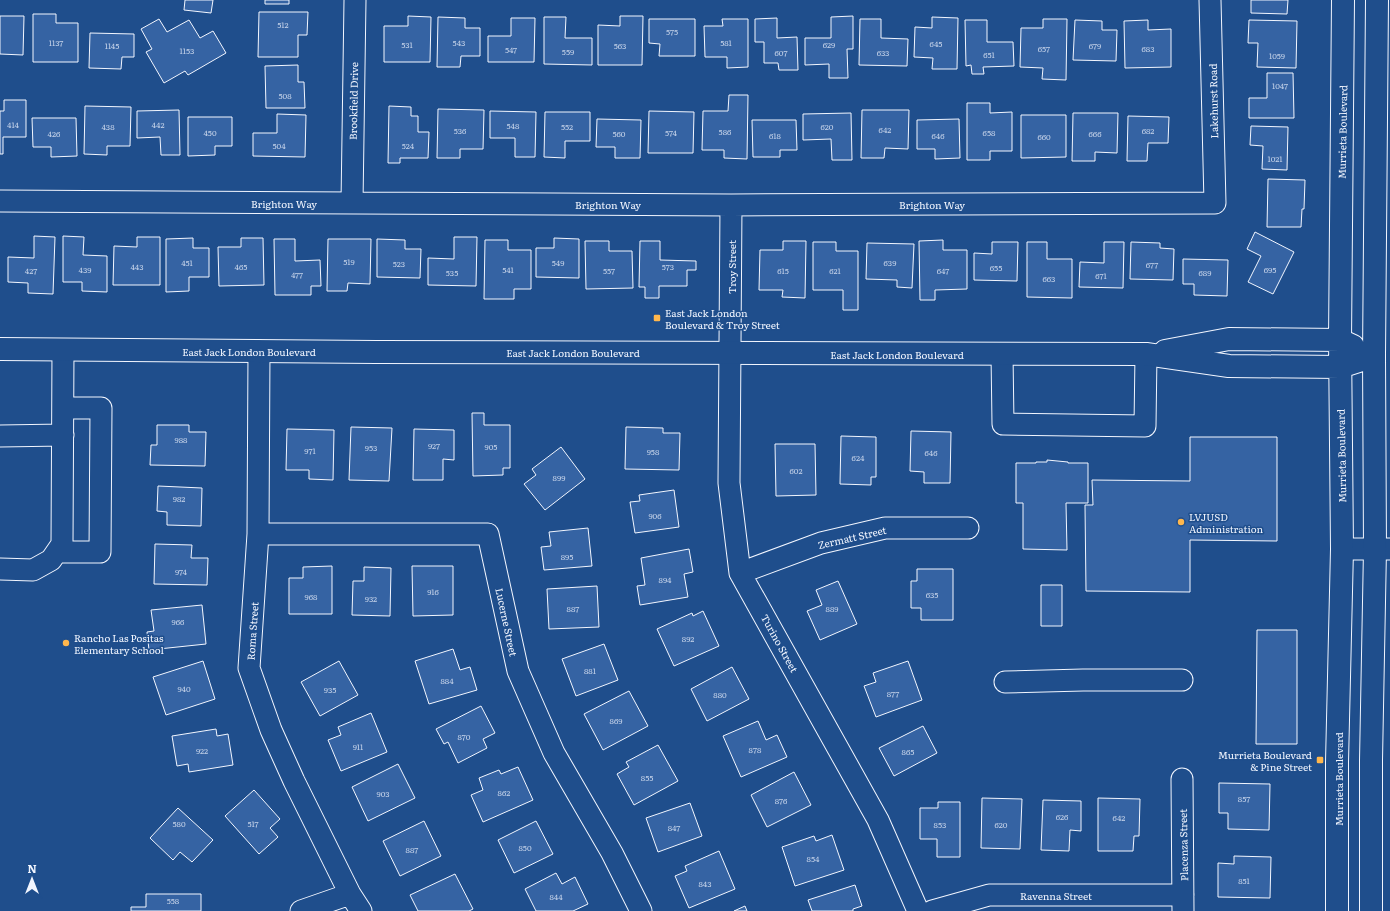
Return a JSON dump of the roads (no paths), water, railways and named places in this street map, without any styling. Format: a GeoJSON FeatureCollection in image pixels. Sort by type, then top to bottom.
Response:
{"type":"FeatureCollection","features":[{"type":"Feature","properties":{"kind":"main road","name":"Murrieta Boulevard"},"geometry":{"type":"LineString","coordinates":[[1337,911],[1337,762],[1342,549],[1340,340],[1343,0]]}},
{"type":"Feature","properties":{"kind":"main road"},"geometry":{"type":"LineString","coordinates":[[1371,911],[1371,760],[1382,549],[1374,356],[1378,0]]}},
{"type":"Feature","properties":{"kind":"main road","name":"East Jack London Boulevard"},"geometry":{"type":"LineString","coordinates":[[1146,354],[1229,339],[1340,340],[1374,356]]}},
{"type":"Feature","properties":{"kind":"main road","name":"East Jack London Boulevard"},"geometry":{"type":"LineString","coordinates":[[0,349],[376,352],[1146,354],[1229,366],[1340,367],[1374,356]]}},
{"type":"Feature","properties":{"kind":"street","name":"Brookfield Drive"},"geometry":{"type":"LineString","coordinates":[[352,203],[355,0]]}},
{"type":"Feature","properties":{"kind":"street","name":"Lakehurst Road"},"geometry":{"type":"LineString","coordinates":[[1210,0],[1215,203]]}},
{"type":"Feature","properties":{"kind":"street","name":"Brighton Way"},"geometry":{"type":"LineString","coordinates":[[0,201],[731,205],[1215,203]]}},
{"type":"Feature","properties":{"kind":"street","name":"Troy Street"},"geometry":{"type":"LineString","coordinates":[[731,205],[731,353]]}},
{"type":"Feature","properties":{"kind":"street"},"geometry":{"type":"LineString","coordinates":[[0,569],[33,570],[51,560],[62,544],[63,350]]}},
{"type":"Feature","properties":{"kind":"street","name":"Roma Street"},"geometry":{"type":"LineString","coordinates":[[259,350],[258,534],[249,668],[271,730],[294,781],[350,894],[361,911]]}},
{"type":"Feature","properties":{"kind":"street","name":"Turino Street"},"geometry":{"type":"LineString","coordinates":[[731,353],[729,483],[740,573],[878,820],[918,911]]}},
{"type":"Feature","properties":{"kind":"street"},"geometry":{"type":"LineString","coordinates":[[1002,354],[1002,424],[1145,426],[1146,354]]}},
{"type":"Feature","properties":{"kind":"street"},"geometry":{"type":"LineString","coordinates":[[57,552],[100,552],[100,408],[63,408]]}},
{"type":"Feature","properties":{"kind":"street"},"geometry":{"type":"LineString","coordinates":[[0,436],[63,435]]}},
{"type":"Feature","properties":{"kind":"street","name":"Zermatt Street"},"geometry":{"type":"LineString","coordinates":[[740,573],[821,543],[885,528],[968,528]]}},
{"type":"Feature","properties":{"kind":"street","name":"Lucerne Street"},"geometry":{"type":"LineString","coordinates":[[258,534],[488,534],[518,670],[554,753],[612,853],[641,911]]}},
{"type":"Feature","properties":{"kind":"street"},"geometry":{"type":"LineString","coordinates":[[1342,549],[1382,549]]}},
{"type":"Feature","properties":{"kind":"street"},"geometry":{"type":"LineString","coordinates":[[1005,682],[1182,680]]}},
{"type":"Feature","properties":{"kind":"street","name":"Placenza Street"},"geometry":{"type":"LineString","coordinates":[[1182,779],[1183,903]]}},
{"type":"Feature","properties":{"kind":"street"},"geometry":{"type":"LineString","coordinates":[[301,911],[350,894]]}},
{"type":"Feature","properties":{"kind":"street","name":"Ravenna Street"},"geometry":{"type":"LineString","coordinates":[[932,911],[989,895],[1183,903]]}},
{"type":"Feature","properties":{"kind":"place","name":"East Jack London Boulevard & Troy Street"},"geometry":{"type":"Point","coordinates":[657,318]}},
{"type":"Feature","properties":{"kind":"place","name":"LVJUSD Administration"},"geometry":{"type":"Point","coordinates":[1181,522]}},
{"type":"Feature","properties":{"kind":"place","name":"Rancho Las Positas Elementary School"},"geometry":{"type":"Point","coordinates":[66,643]}},
{"type":"Feature","properties":{"kind":"place","name":"Murrieta Boulevard & Pine Street"},"geometry":{"type":"Point","coordinates":[1320,760]}}]}
